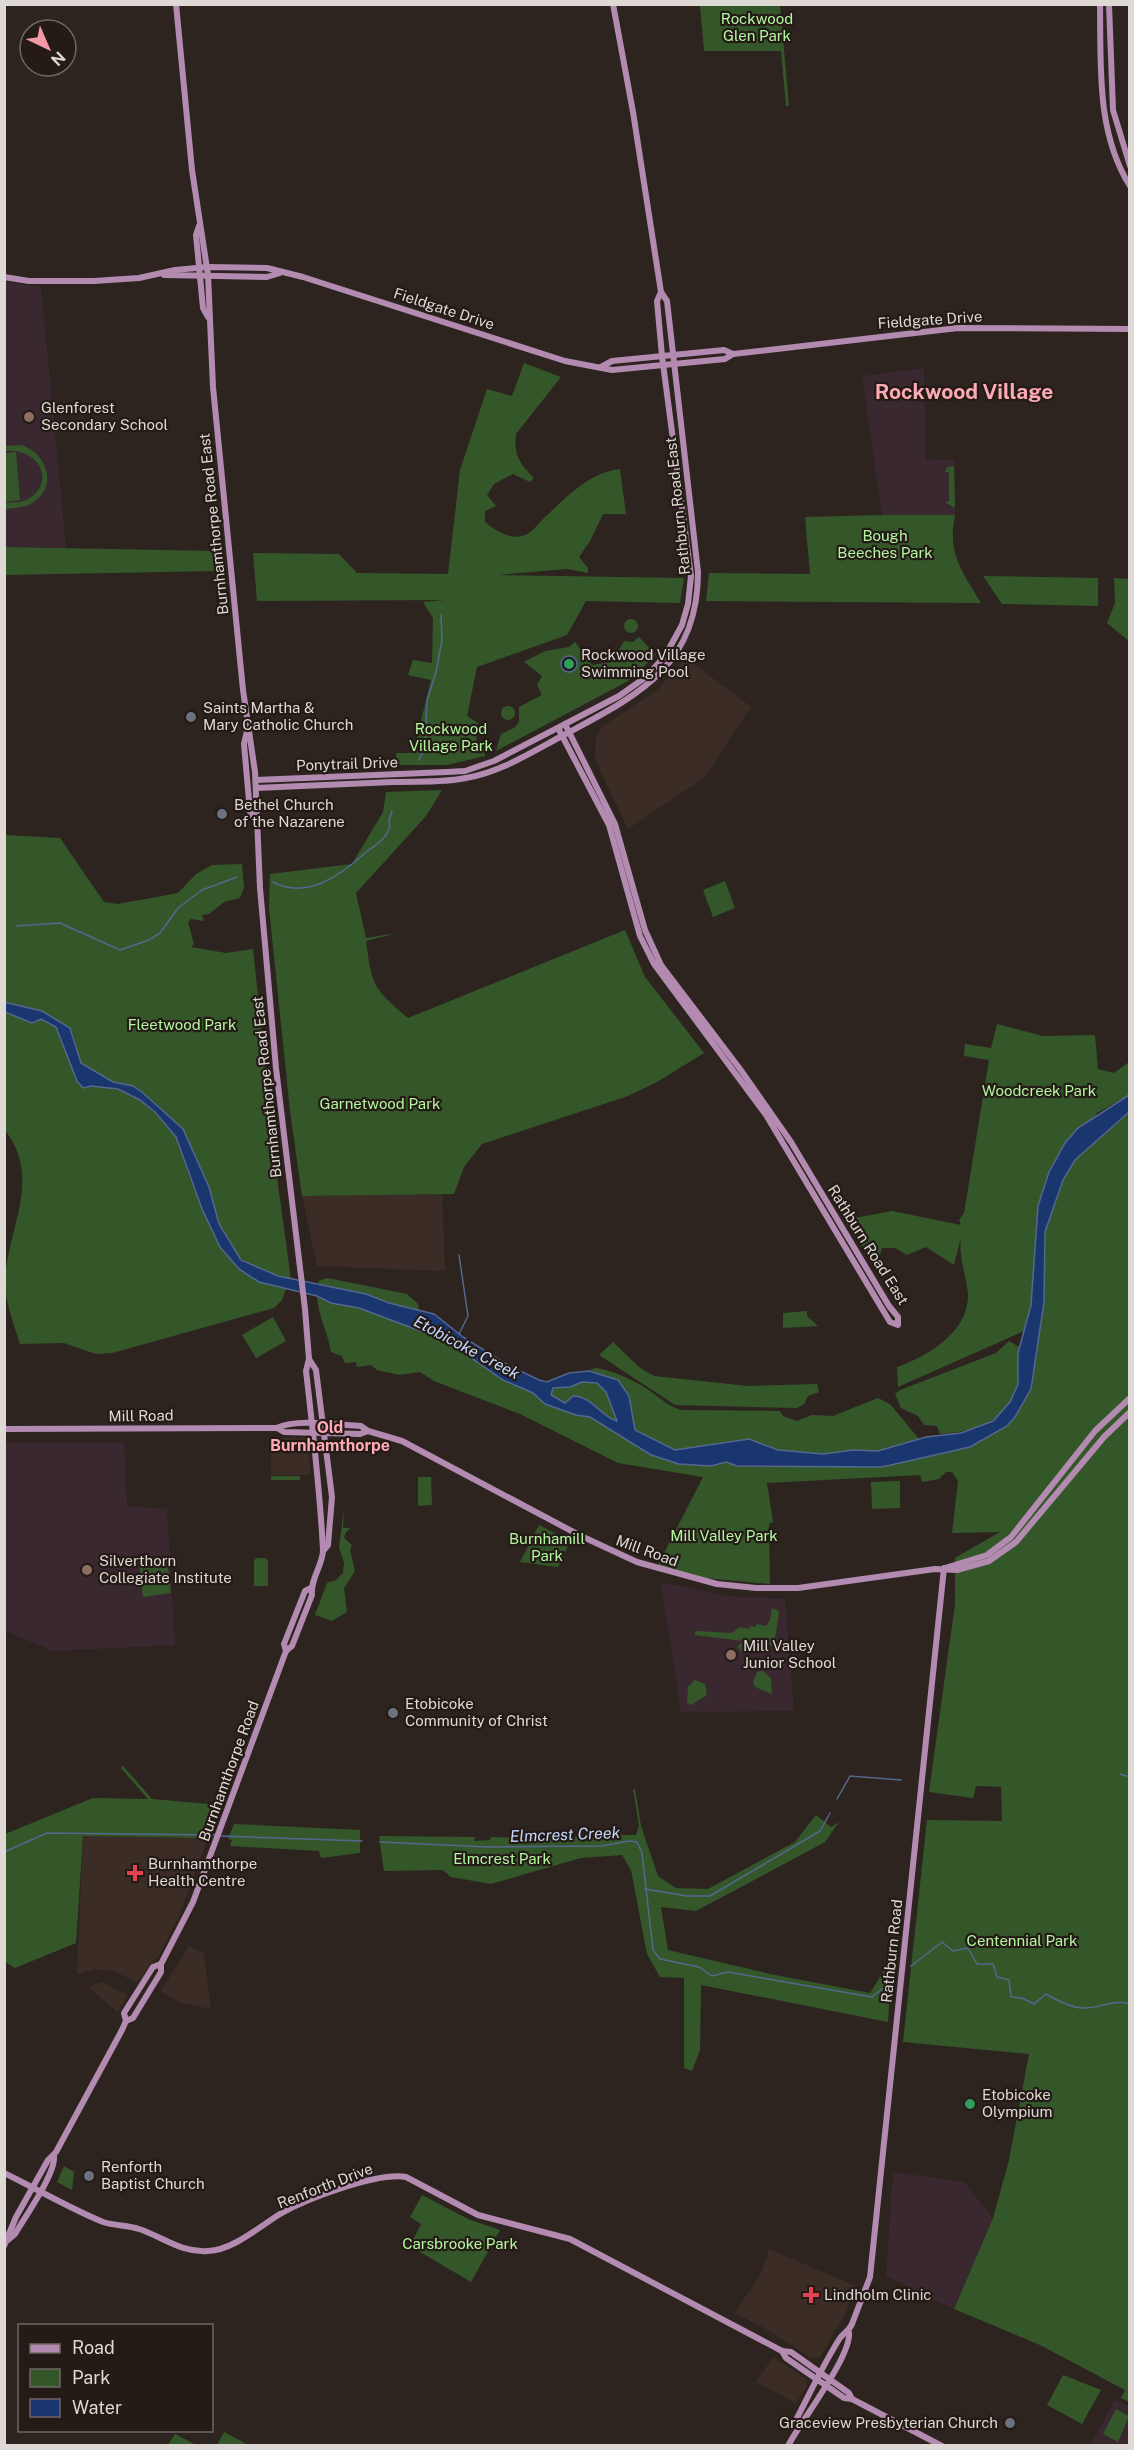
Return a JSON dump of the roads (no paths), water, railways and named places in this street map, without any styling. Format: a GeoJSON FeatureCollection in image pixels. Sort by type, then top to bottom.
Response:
{"type":"FeatureCollection","features":[{"type":"Feature","properties":{"kind":"street","name":"Burnhamthorpe Road East"},"geometry":{"type":"LineString","coordinates":[[176,4],[199,226],[196,235],[203,308],[208,317]]}},
{"type":"Feature","properties":{"kind":"street","name":"Rathburn Road East"},"geometry":{"type":"LineString","coordinates":[[566,734],[618,830],[642,921],[656,955],[790,1142],[889,1306],[898,1317],[898,1324],[890,1322],[766,1115],[654,964],[640,936],[609,825],[566,734],[565,724],[627,691],[646,677],[670,648],[686,612],[690,564],[662,356],[657,301],[660,292],[633,112],[613,4]]}},
{"type":"Feature","properties":{"kind":"street"},"geometry":{"type":"LineString","coordinates":[[1100,4],[1105,119],[1118,165],[1130,186]]}},
{"type":"Feature","properties":{"kind":"street"},"geometry":{"type":"LineString","coordinates":[[1109,4],[1113,110],[1130,166]]}},
{"type":"Feature","properties":{"kind":"street","name":"Burnhamthorpe Road East"},"geometry":{"type":"LineString","coordinates":[[199,226],[204,234],[211,307],[208,317],[247,729],[252,743],[256,780],[258,812],[255,821],[276,1068],[309,1351]]}},
{"type":"Feature","properties":{"kind":"street","name":"Fieldgate Drive"},"geometry":{"type":"LineString","coordinates":[[164,274],[175,270],[207,267],[267,268],[303,277],[566,361],[612,370],[724,359],[733,354],[958,328],[1130,329]]}},
{"type":"Feature","properties":{"kind":"street","name":"Fieldgate Drive"},"geometry":{"type":"LineString","coordinates":[[4,277],[29,281],[94,281],[164,274],[267,277],[280,273]]}},
{"type":"Feature","properties":{"kind":"street","name":"Rathburn Road East"},"geometry":{"type":"LineString","coordinates":[[566,734],[631,699],[653,681],[675,656],[692,619],[696,603],[698,572],[674,355],[667,301],[660,292]]}},
{"type":"Feature","properties":{"kind":"street","name":"Fieldgate Drive"},"geometry":{"type":"LineString","coordinates":[[601,367],[612,361],[662,356],[724,350],[733,354]]}},
{"type":"Feature","properties":{"kind":"street","name":"Ponytrail Drive"},"geometry":{"type":"LineString","coordinates":[[256,780],[465,771],[494,761],[565,724]]}},
{"type":"Feature","properties":{"kind":"street","name":"Burnhamthorpe Road East"},"geometry":{"type":"LineString","coordinates":[[247,729],[244,744],[250,812],[255,821]]}},
{"type":"Feature","properties":{"kind":"street","name":"Ponytrail Drive"},"geometry":{"type":"LineString","coordinates":[[256,788],[466,778],[507,765],[566,734]]}},
{"type":"Feature","properties":{"kind":"street","name":"Burnhamthorpe Road"},"geometry":{"type":"LineString","coordinates":[[6,2243],[8,2231],[48,2160],[54,2156],[126,2021],[134,2018],[161,1972],[161,1964],[180,1930],[226,1817],[286,1651],[292,1646],[312,1594],[311,1588],[323,1551],[322,1501],[306,1371],[309,1351]]}},
{"type":"Feature","properties":{"kind":"street","name":"Burnhamthorpe Road"},"geometry":{"type":"LineString","coordinates":[[309,1359],[316,1370],[332,1518],[328,1545],[323,1551]]}},
{"type":"Feature","properties":{"kind":"street"},"geometry":{"type":"LineString","coordinates":[[944,1568],[987,1555],[1011,1537],[1095,1431],[1130,1398]]}},
{"type":"Feature","properties":{"kind":"street"},"geometry":{"type":"LineString","coordinates":[[944,1568],[957,1570],[977,1566],[1010,1548],[1115,1425],[1130,1412]]}},
{"type":"Feature","properties":{"kind":"street","name":"Mill Road"},"geometry":{"type":"LineString","coordinates":[[4,1429],[277,1428],[283,1425],[322,1424],[361,1426],[368,1431]]}},
{"type":"Feature","properties":{"kind":"street","name":"Mill Road"},"geometry":{"type":"LineString","coordinates":[[277,1428],[284,1432],[313,1433],[368,1431],[402,1441],[601,1546],[637,1562],[693,1579],[749,1587],[798,1588],[944,1568]]}},
{"type":"Feature","properties":{"kind":"street","name":"Rathburn Road"},"geometry":{"type":"LineString","coordinates":[[788,2445],[798,2427],[806,2420],[850,2339],[849,2332],[863,2300],[873,2260],[944,1568]]}},
{"type":"Feature","properties":{"kind":"street","name":"Burnhamthorpe Road"},"geometry":{"type":"LineString","coordinates":[[126,2021],[124,2013],[141,1985],[153,1967],[161,1964]]}},
{"type":"Feature","properties":{"kind":"street","name":"Burnhamthorpe Road"},"geometry":{"type":"LineString","coordinates":[[6,2243],[15,2234],[55,2163],[54,2156]]}},
{"type":"Feature","properties":{"kind":"street","name":"Renforth Drive"},"geometry":{"type":"LineString","coordinates":[[4,2173],[104,2222],[137,2228],[187,2250],[211,2251],[226,2247],[296,2206],[369,2180],[393,2176],[406,2177],[478,2215],[570,2239],[782,2351],[791,2352],[844,2398],[852,2399],[942,2445]]}},
{"type":"Feature","properties":{"kind":"street","name":"Rathburn Road"},"geometry":{"type":"LineString","coordinates":[[798,2427],[797,2418],[819,2377],[842,2335],[849,2332]]}},
{"type":"Feature","properties":{"kind":"water","name":"Rockwood Village Swimming Pool"},"geometry":{"type":"Polygon","coordinates":[[[566,656],[572,656],[577,664],[575,670],[566,672],[561,667],[561,661],[566,656]]]}},
{"type":"Feature","properties":{"kind":"water","name":"Etobicoke Creek"},"geometry":{"type":"Polygon","coordinates":[[[4,1002],[42,1011],[70,1028],[81,1063],[113,1082],[133,1086],[183,1129],[209,1187],[219,1224],[241,1260],[278,1276],[366,1294],[389,1303],[434,1314],[463,1337],[506,1364],[539,1380],[547,1382],[569,1373],[589,1371],[618,1380],[629,1396],[635,1430],[675,1450],[749,1439],[778,1450],[823,1454],[853,1450],[878,1451],[926,1437],[961,1433],[993,1421],[1010,1402],[1018,1384],[1018,1353],[1031,1305],[1038,1206],[1049,1172],[1065,1143],[1078,1128],[1129,1095],[1129,1112],[1075,1160],[1063,1180],[1045,1232],[1044,1302],[1031,1389],[1015,1417],[1007,1426],[970,1447],[882,1467],[737,1466],[726,1462],[711,1466],[679,1464],[651,1455],[590,1417],[576,1415],[545,1404],[533,1393],[503,1380],[447,1341],[359,1308],[331,1303],[317,1296],[259,1282],[239,1269],[220,1247],[202,1209],[176,1137],[155,1112],[140,1100],[118,1089],[91,1086],[83,1088],[77,1081],[56,1027],[41,1019],[32,1023],[5,1012],[4,1002]],[[582,1382],[570,1387],[553,1388],[551,1395],[565,1403],[573,1396],[586,1399],[611,1419],[617,1421],[606,1392],[597,1383],[582,1382]]]}},
{"type":"Feature","properties":{"kind":"waterway"},"geometry":{"type":"LineString","coordinates":[[419,760],[425,745],[427,701],[436,672],[442,640],[441,615]]}},
{"type":"Feature","properties":{"kind":"waterway"},"geometry":{"type":"LineString","coordinates":[[273,882],[286,887],[311,887],[334,877],[383,839],[390,827],[392,811]]}},
{"type":"Feature","properties":{"kind":"waterway"},"geometry":{"type":"LineString","coordinates":[[16,926],[60,923],[120,950],[149,940],[160,933],[178,908],[202,890],[237,877]]}},
{"type":"Feature","properties":{"kind":"waterway"},"geometry":{"type":"LineString","coordinates":[[459,1255],[468,1316],[459,1334]]}},
{"type":"Feature","properties":{"kind":"waterway"},"geometry":{"type":"LineString","coordinates":[[1120,1774],[1130,1777]]}},
{"type":"Feature","properties":{"kind":"waterway"},"geometry":{"type":"LineString","coordinates":[[837,1799],[850,1776],[901,1780]]}},
{"type":"Feature","properties":{"kind":"waterway"},"geometry":{"type":"LineString","coordinates":[[645,1889],[687,1896],[710,1896],[820,1831],[830,1813]]}},
{"type":"Feature","properties":{"kind":"waterway","name":"Elmcrest Creek"},"geometry":{"type":"LineString","coordinates":[[4,1852],[47,1833],[215,1835]]}},
{"type":"Feature","properties":{"kind":"waterway","name":"Elmcrest Creek"},"geometry":{"type":"LineString","coordinates":[[220,1836],[362,1841]]}},
{"type":"Feature","properties":{"kind":"waterway","name":"Elmcrest Creek"},"geometry":{"type":"LineString","coordinates":[[380,1842],[488,1847],[601,1846],[629,1841],[637,1842],[642,1853],[653,1950],[660,1959],[699,1967],[712,1976],[728,1972],[872,1997],[893,1980]]}},
{"type":"Feature","properties":{"kind":"waterway","name":"Elmcrest Creek"},"geometry":{"type":"LineString","coordinates":[[911,1966],[942,1942],[953,1951],[968,1948],[977,1964],[993,1964],[997,1977],[1009,1980],[1011,1997],[1022,1998],[1034,2004],[1046,1994],[1068,2005],[1082,2008],[1118,2003],[1130,2004]]}},
{"type":"Feature","properties":{"kind":"place","name":"Glenforest Secondary School"},"geometry":{"type":"Point","coordinates":[29,417]}},
{"type":"Feature","properties":{"kind":"place","name":"Rockwood Village Swimming Pool"},"geometry":{"type":"Point","coordinates":[569,664]}},
{"type":"Feature","properties":{"kind":"place","name":"Saints Martha & Mary Catholic Church"},"geometry":{"type":"Point","coordinates":[191,717]}},
{"type":"Feature","properties":{"kind":"place","name":"Bethel Church of the Nazarene"},"geometry":{"type":"Point","coordinates":[222,814]}},
{"type":"Feature","properties":{"kind":"place","name":"Silverthorn Collegiate Institute"},"geometry":{"type":"Point","coordinates":[87,1570]}},
{"type":"Feature","properties":{"kind":"place","name":"Mill Valley Junior School"},"geometry":{"type":"Point","coordinates":[731,1655]}},
{"type":"Feature","properties":{"kind":"place","name":"Etobicoke Community of Christ"},"geometry":{"type":"Point","coordinates":[393,1713]}},
{"type":"Feature","properties":{"kind":"place","name":"Burnhamthorpe Health Centre"},"geometry":{"type":"Point","coordinates":[135,1873]}},
{"type":"Feature","properties":{"kind":"place","name":"Etobicoke Olympium"},"geometry":{"type":"Point","coordinates":[970,2104]}},
{"type":"Feature","properties":{"kind":"place","name":"Renforth Baptist Church"},"geometry":{"type":"Point","coordinates":[89,2176]}},
{"type":"Feature","properties":{"kind":"place","name":"Lindholm Clinic"},"geometry":{"type":"Point","coordinates":[811,2295]}},
{"type":"Feature","properties":{"kind":"place","name":"Graceview Presbyterian Church"},"geometry":{"type":"Point","coordinates":[1010,2423]}},
{"type":"Feature","properties":{"kind":"district","name":"Rockwood Village"},"geometry":{"type":"Point","coordinates":[964,392]}},
{"type":"Feature","properties":{"kind":"district","name":"Old Burnhamthorpe"},"geometry":{"type":"Point","coordinates":[330,1436]}},
{"type":"Feature","properties":{"kind":"park label","name":"Rockwood Glen Park"},"geometry":{"type":"Point","coordinates":[757,28]}},
{"type":"Feature","properties":{"kind":"park label","name":"Bough Beeches Park"},"geometry":{"type":"Point","coordinates":[885,544]}},
{"type":"Feature","properties":{"kind":"park label","name":"Rockwood Village Park"},"geometry":{"type":"Point","coordinates":[451,738]}},
{"type":"Feature","properties":{"kind":"park label","name":"Fleetwood Park"},"geometry":{"type":"Point","coordinates":[182,1025]}},
{"type":"Feature","properties":{"kind":"park label","name":"Woodcreek Park"},"geometry":{"type":"Point","coordinates":[1039,1091]}},
{"type":"Feature","properties":{"kind":"park label","name":"Garnetwood Park"},"geometry":{"type":"Point","coordinates":[380,1104]}},
{"type":"Feature","properties":{"kind":"park label","name":"Mill Valley Park"},"geometry":{"type":"Point","coordinates":[724,1536]}},
{"type":"Feature","properties":{"kind":"park label","name":"Burnhamill Park"},"geometry":{"type":"Point","coordinates":[547,1548]}},
{"type":"Feature","properties":{"kind":"park label","name":"Elmcrest Park"},"geometry":{"type":"Point","coordinates":[502,1859]}},
{"type":"Feature","properties":{"kind":"park label","name":"Centennial Park"},"geometry":{"type":"Point","coordinates":[1022,1941]}},
{"type":"Feature","properties":{"kind":"park label","name":"Carsbrooke Park"},"geometry":{"type":"Point","coordinates":[460,2244]}}]}
